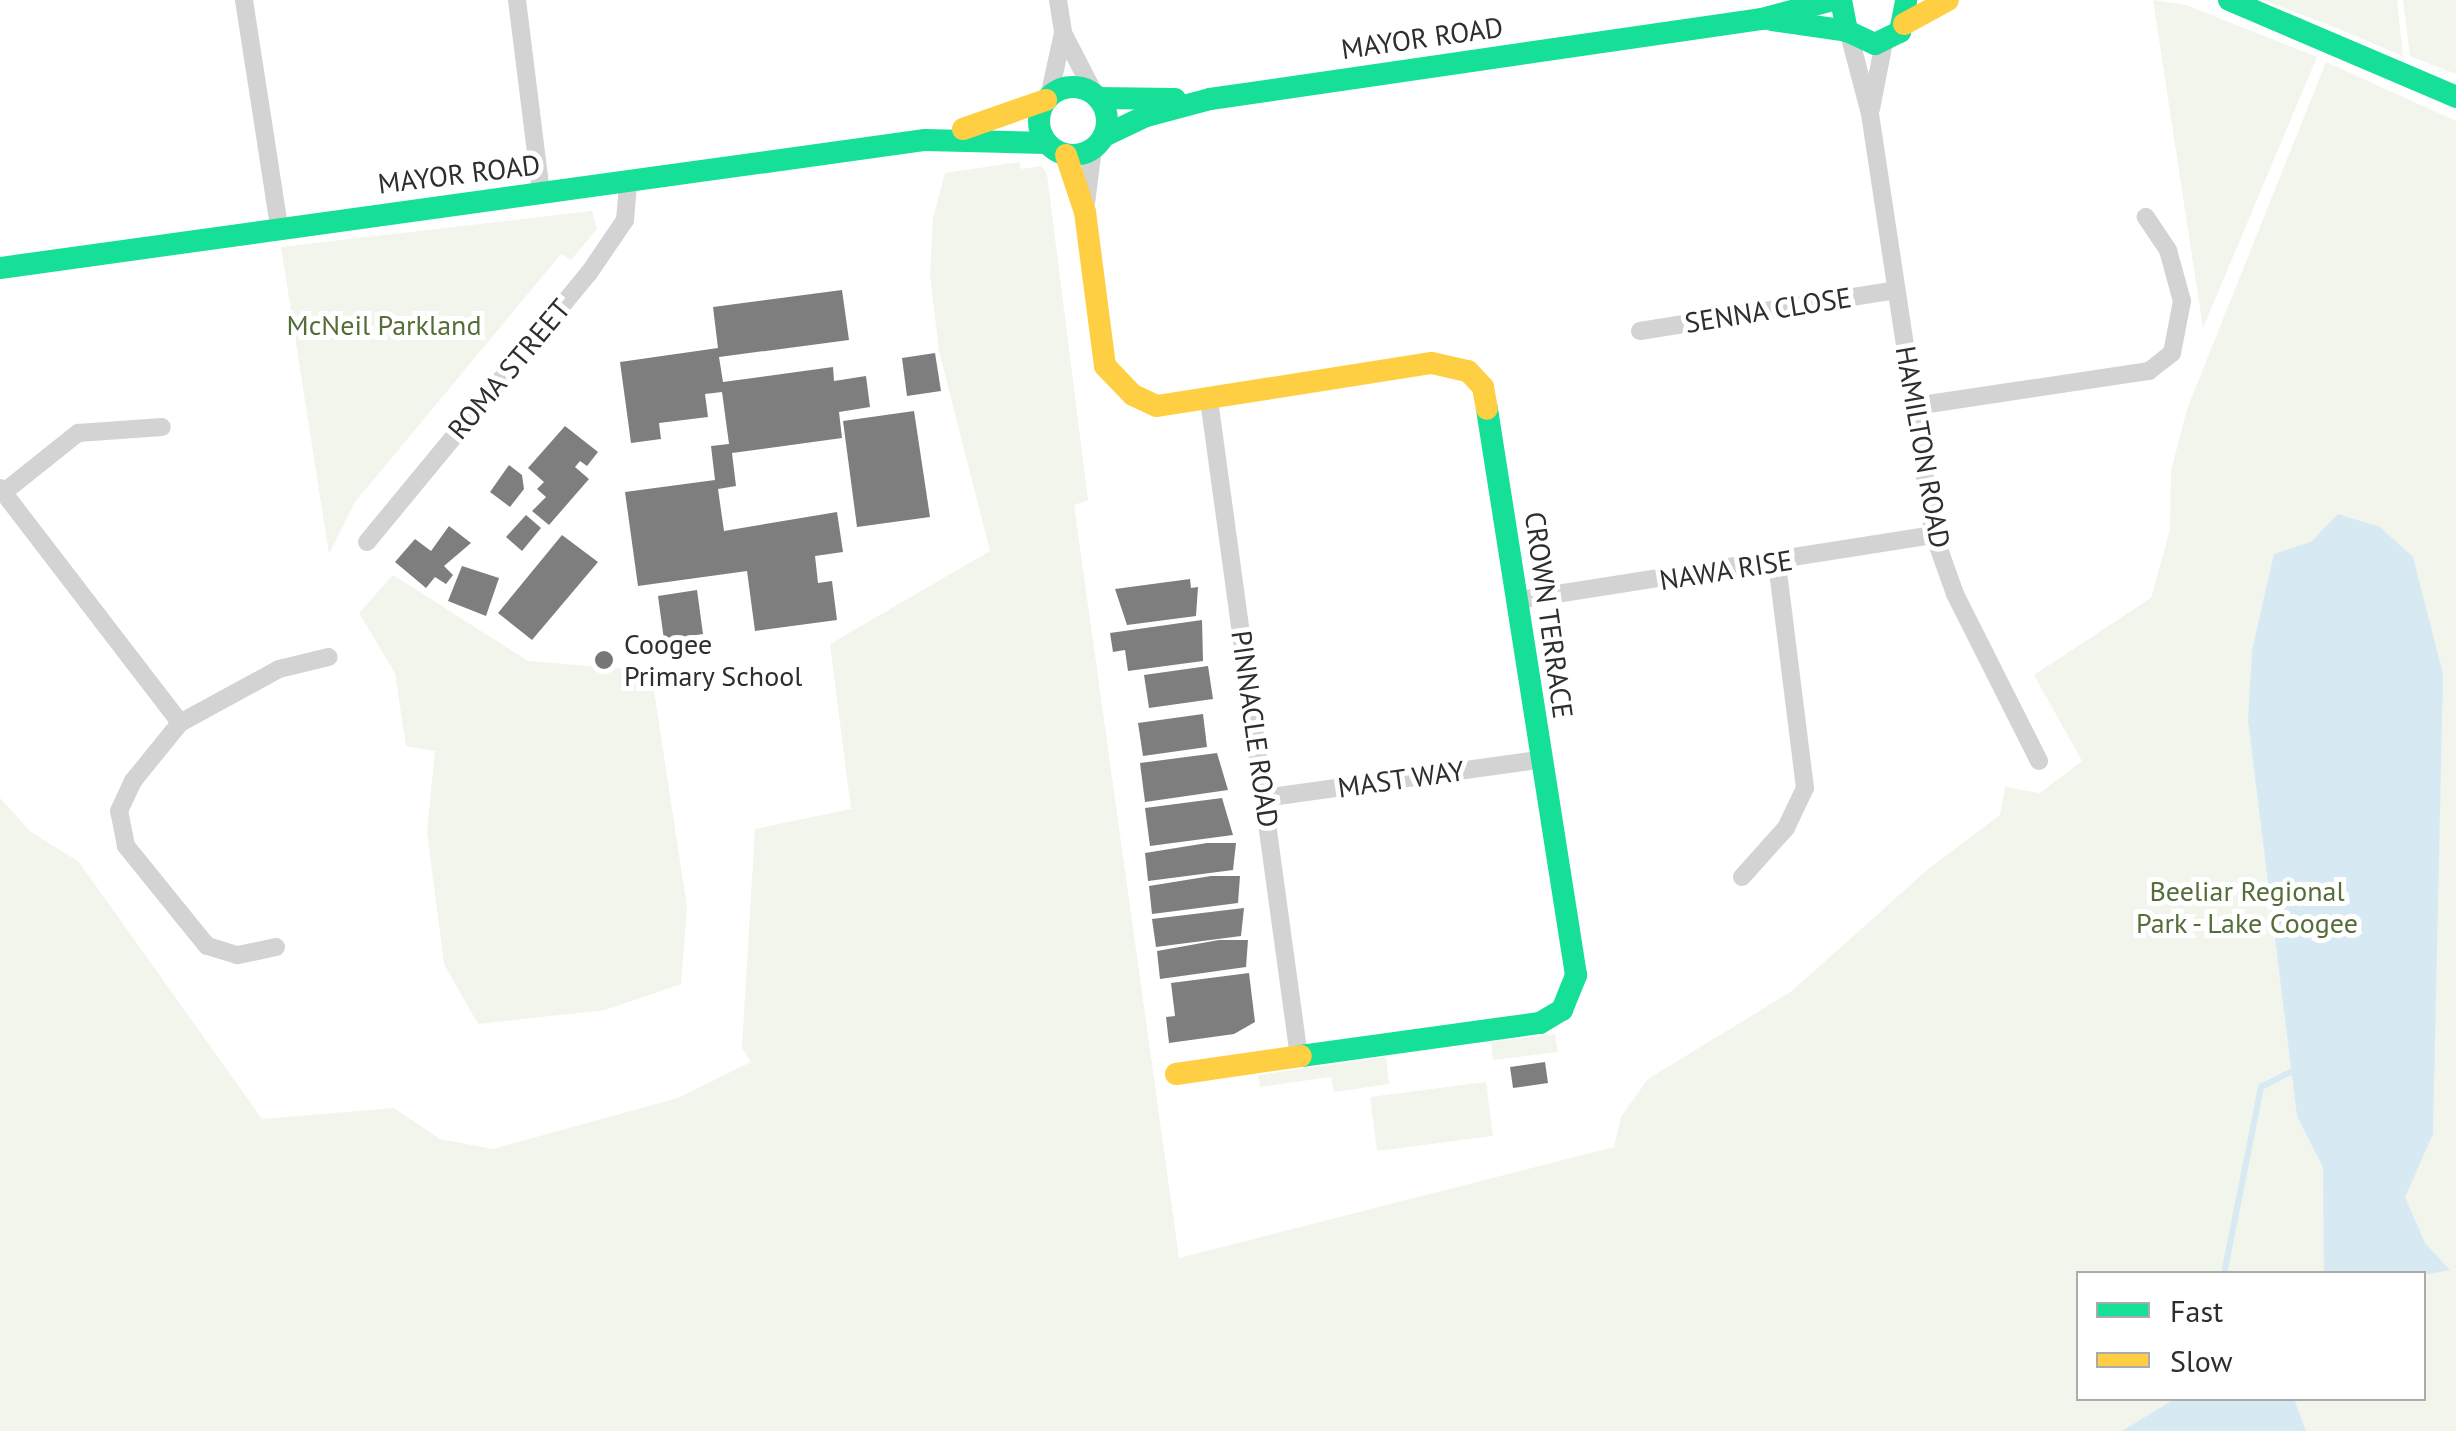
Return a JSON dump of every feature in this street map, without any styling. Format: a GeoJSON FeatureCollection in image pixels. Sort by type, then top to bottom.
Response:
{"type":"FeatureCollection","features":[{"type":"Feature","properties":{"kind":"main road","name":"MAYOR ROAD"},"geometry":{"type":"LineString","coordinates":[[1098,142],[1146,116],[1210,99],[1762,19],[1832,0]]}},
{"type":"Feature","properties":{"kind":"main road"},"geometry":{"type":"LineString","coordinates":[[1841,0],[1848,32]]}},
{"type":"Feature","properties":{"kind":"main road"},"geometry":{"type":"LineString","coordinates":[[1904,24],[1906,0]]}},
{"type":"Feature","properties":{"kind":"main road"},"geometry":{"type":"LineString","coordinates":[[1884,42],[1904,24],[1948,0]]}},
{"type":"Feature","properties":{"kind":"main road"},"geometry":{"type":"LineString","coordinates":[[2230,0],[2456,97]]}},
{"type":"Feature","properties":{"kind":"main road","name":"MAYOR ROAD"},"geometry":{"type":"LineString","coordinates":[[1762,19],[1848,32],[1865,43],[1884,42]]}},
{"type":"Feature","properties":{"kind":"main road"},"geometry":{"type":"LineString","coordinates":[[1080,88],[1097,97],[1107,116],[1098,142],[1056,149],[1040,129],[1048,98],[1080,88]]}},
{"type":"Feature","properties":{"kind":"main road","name":"MAYOR ROAD"},"geometry":{"type":"LineString","coordinates":[[1097,97],[1210,99]]}},
{"type":"Feature","properties":{"kind":"main road","name":"MAYOR ROAD"},"geometry":{"type":"LineString","coordinates":[[0,268],[278,226],[628,184],[925,140],[1048,98]]}},
{"type":"Feature","properties":{"kind":"main road","name":"MAYOR ROAD"},"geometry":{"type":"LineString","coordinates":[[925,140],[1056,149]]}},
{"type":"Feature","properties":{"kind":"main road","name":"CROWN TERRACE"},"geometry":{"type":"LineString","coordinates":[[1056,149],[1085,212],[1106,366],[1133,395],[1157,406],[1432,363],[1468,372],[1483,387],[1491,410],[1539,760],[1576,975],[1562,1010],[1540,1023],[1176,1074]]}},
{"type":"Feature","properties":{"kind":"street"},"geometry":{"type":"LineString","coordinates":[[244,0],[278,226]]}},
{"type":"Feature","properties":{"kind":"street"},"geometry":{"type":"LineString","coordinates":[[517,0],[541,193]]}},
{"type":"Feature","properties":{"kind":"street"},"geometry":{"type":"LineString","coordinates":[[1058,0],[1063,33],[1097,97]]}},
{"type":"Feature","properties":{"kind":"street","name":"HAMILTON ROAD"},"geometry":{"type":"LineString","coordinates":[[1848,32],[1870,114],[1934,535],[1955,594],[2039,760]]}},
{"type":"Feature","properties":{"kind":"street"},"geometry":{"type":"LineString","coordinates":[[1048,98],[1063,33]]}},
{"type":"Feature","properties":{"kind":"street","name":"HAMILTON ROAD"},"geometry":{"type":"LineString","coordinates":[[1870,114],[1884,42]]}},
{"type":"Feature","properties":{"kind":"street","name":"CROWN TERRACE"},"geometry":{"type":"LineString","coordinates":[[1085,212],[1098,142]]}},
{"type":"Feature","properties":{"kind":"street","name":"ROMA STREET"},"geometry":{"type":"LineString","coordinates":[[366,542],[589,273],[624,220],[628,184]]}},
{"type":"Feature","properties":{"kind":"street"},"geometry":{"type":"LineString","coordinates":[[1916,406],[2149,371],[2172,353],[2180,336],[2182,301],[2168,250],[2146,218]]}},
{"type":"Feature","properties":{"kind":"street","name":"SENNA CLOSE"},"geometry":{"type":"LineString","coordinates":[[1640,330],[1896,290]]}},
{"type":"Feature","properties":{"kind":"street","name":"PINNACLE ROAD"},"geometry":{"type":"LineString","coordinates":[[1209,400],[1299,1057]]}},
{"type":"Feature","properties":{"kind":"street"},"geometry":{"type":"LineString","coordinates":[[162,427],[78,433],[2,490],[180,723]]}},
{"type":"Feature","properties":{"kind":"street","name":"NAWA RISE"},"geometry":{"type":"LineString","coordinates":[[1518,600],[1934,535]]}},
{"type":"Feature","properties":{"kind":"street"},"geometry":{"type":"LineString","coordinates":[[1742,877],[1786,828],[1805,788],[1777,562]]}},
{"type":"Feature","properties":{"kind":"street"},"geometry":{"type":"LineString","coordinates":[[276,947],[237,955],[206,946],[126,846],[119,828],[123,797],[180,723],[279,669],[329,657]]}},
{"type":"Feature","properties":{"kind":"street","name":"MAST WAY"},"geometry":{"type":"LineString","coordinates":[[1264,798],[1539,760]]}},
{"type":"Feature","properties":{"kind":"green space"},"geometry":{"type":"Polygon","coordinates":[[[2153,0],[2186,5],[2317,57],[2203,328],[2153,0]]]}},
{"type":"Feature","properties":{"kind":"green space"},"geometry":{"type":"Polygon","coordinates":[[[2263,0],[2397,0],[2403,56],[2334,27],[2263,0]]]}},
{"type":"Feature","properties":{"kind":"green space"},"geometry":{"type":"Polygon","coordinates":[[[2403,0],[2456,0],[2456,74],[2410,56],[2403,0]]]}},
{"type":"Feature","properties":{"kind":"green space","name":"Beeliar Regional Park - Lake Coogee"},"geometry":{"type":"Polygon","coordinates":[[[2326,62],[2456,121],[2456,1431],[0,1431],[0,798],[31,832],[79,862],[262,1119],[394,1108],[440,1139],[493,1149],[678,1098],[751,1062],[742,1048],[755,829],[851,809],[830,644],[990,551],[939,351],[930,275],[933,218],[945,173],[1019,162],[1021,169],[1042,166],[1047,175],[1088,500],[1074,505],[1179,1258],[1614,1147],[1621,1117],[1648,1079],[1792,991],[1927,870],[2000,815],[2005,787],[2040,793],[2082,761],[2034,675],[2151,598],[2170,530],[2171,471],[2187,409],[2326,62]]]}},
{"type":"Feature","properties":{"kind":"green space","name":"McNeil Parkland"},"geometry":{"type":"Polygon","coordinates":[[[592,211],[597,229],[571,260],[561,254],[355,502],[329,554],[281,247],[592,211]]]}},
{"type":"Feature","properties":{"kind":"green space"},"geometry":{"type":"Polygon","coordinates":[[[393,575],[528,661],[651,671],[687,907],[681,984],[605,1010],[478,1024],[444,964],[427,832],[435,751],[406,746],[395,673],[359,613],[393,575]]]}},
{"type":"Feature","properties":{"kind":"green space"},"geometry":{"type":"Polygon","coordinates":[[[1555,1034],[1558,1052],[1493,1060],[1491,1042],[1555,1034]]]}},
{"type":"Feature","properties":{"kind":"green space"},"geometry":{"type":"Polygon","coordinates":[[[1386,1057],[1389,1084],[1334,1092],[1331,1077],[1260,1087],[1258,1075],[1386,1057]]]}},
{"type":"Feature","properties":{"kind":"green space"},"geometry":{"type":"Polygon","coordinates":[[[1486,1082],[1493,1136],[1377,1151],[1370,1097],[1486,1082]]]}},
{"type":"Feature","properties":{"kind":"shaded area"},"geometry":{"type":"Polygon","coordinates":[[[2338,514],[2380,527],[2413,557],[2443,674],[2433,1134],[2405,1197],[2425,1243],[2450,1270],[2426,1275],[2426,1271],[2324,1271],[2323,1167],[2297,1116],[2248,720],[2252,651],[2274,554],[2311,542],[2338,514]]]}},
{"type":"Feature","properties":{"kind":"shaded area"},"geometry":{"type":"Polygon","coordinates":[[[2171,1401],[2295,1401],[2306,1431],[2122,1431],[2171,1401]]]}},
{"type":"Feature","properties":{"kind":"building"},"geometry":{"type":"Polygon","coordinates":[[[842,290],[849,340],[719,357],[723,382],[833,367],[834,381],[866,376],[870,407],[839,412],[842,438],[732,453],[736,486],[718,489],[724,531],[837,512],[843,552],[815,556],[818,583],[832,581],[837,620],[755,631],[747,571],[638,586],[625,492],[715,480],[711,446],[729,444],[722,392],[705,394],[708,417],[659,423],[661,439],[631,443],[620,362],[718,348],[713,307],[842,290]]]}},
{"type":"Feature","properties":{"kind":"building"},"geometry":{"type":"Polygon","coordinates":[[[935,353],[941,391],[907,396],[902,358],[935,353]]]}},
{"type":"Feature","properties":{"kind":"building"},"geometry":{"type":"Polygon","coordinates":[[[914,411],[930,517],[857,527],[843,421],[914,411]]]}},
{"type":"Feature","properties":{"kind":"building"},"geometry":{"type":"Polygon","coordinates":[[[565,426],[598,452],[587,466],[580,461],[575,467],[589,479],[549,525],[532,511],[546,497],[537,489],[544,482],[528,468],[565,426]]]}},
{"type":"Feature","properties":{"kind":"building"},"geometry":{"type":"Polygon","coordinates":[[[509,465],[522,475],[524,489],[510,507],[490,492],[509,465]]]}},
{"type":"Feature","properties":{"kind":"building"},"geometry":{"type":"Polygon","coordinates":[[[526,515],[541,528],[522,551],[506,537],[526,515]]]}},
{"type":"Feature","properties":{"kind":"building"},"geometry":{"type":"Polygon","coordinates":[[[449,526],[471,543],[444,566],[453,575],[446,584],[435,577],[426,588],[395,562],[415,539],[431,551],[449,526]]]}},
{"type":"Feature","properties":{"kind":"building"},"geometry":{"type":"Polygon","coordinates":[[[562,535],[598,562],[532,640],[498,613],[562,535]]]}},
{"type":"Feature","properties":{"kind":"building"},"geometry":{"type":"Polygon","coordinates":[[[462,566],[499,578],[486,616],[448,601],[462,566]]]}},
{"type":"Feature","properties":{"kind":"building"},"geometry":{"type":"Polygon","coordinates":[[[1190,579],[1191,588],[1198,587],[1196,616],[1127,625],[1115,589],[1190,579]]]}},
{"type":"Feature","properties":{"kind":"building"},"geometry":{"type":"Polygon","coordinates":[[[697,590],[703,634],[664,640],[658,596],[697,590]]]}},
{"type":"Feature","properties":{"kind":"building"},"geometry":{"type":"Polygon","coordinates":[[[1202,620],[1203,661],[1128,671],[1125,650],[1113,652],[1110,633],[1202,620]]]}},
{"type":"Feature","properties":{"kind":"building"},"geometry":{"type":"Polygon","coordinates":[[[1208,666],[1213,699],[1149,708],[1144,675],[1208,666]]]}},
{"type":"Feature","properties":{"kind":"building"},"geometry":{"type":"Polygon","coordinates":[[[1203,714],[1207,747],[1143,756],[1138,723],[1203,714]]]}},
{"type":"Feature","properties":{"kind":"building"},"geometry":{"type":"Polygon","coordinates":[[[1217,753],[1228,790],[1145,802],[1140,763],[1217,753]]]}},
{"type":"Feature","properties":{"kind":"building"},"geometry":{"type":"Polygon","coordinates":[[[1222,798],[1233,835],[1150,846],[1145,808],[1222,798]]]}},
{"type":"Feature","properties":{"kind":"building"},"geometry":{"type":"Polygon","coordinates":[[[1207,843],[1236,843],[1233,870],[1148,881],[1145,853],[1207,843]]]}},
{"type":"Feature","properties":{"kind":"building"},"geometry":{"type":"Polygon","coordinates":[[[1211,876],[1240,876],[1238,903],[1152,914],[1149,886],[1211,876]]]}},
{"type":"Feature","properties":{"kind":"building"},"geometry":{"type":"Polygon","coordinates":[[[1244,908],[1241,936],[1156,947],[1152,919],[1244,908]]]}},
{"type":"Feature","properties":{"kind":"building"},"geometry":{"type":"Polygon","coordinates":[[[1219,940],[1248,940],[1246,967],[1160,979],[1157,951],[1219,940]]]}},
{"type":"Feature","properties":{"kind":"building"},"geometry":{"type":"Polygon","coordinates":[[[1249,973],[1255,1022],[1234,1034],[1169,1043],[1166,1017],[1175,1016],[1171,983],[1249,973]]]}},
{"type":"Feature","properties":{"kind":"building"},"geometry":{"type":"Polygon","coordinates":[[[1545,1062],[1548,1083],[1513,1088],[1510,1067],[1545,1062]]]}},
{"type":"Feature","properties":{"kind":"waterway"},"geometry":{"type":"LineString","coordinates":[[2225,1271],[2261,1087],[2291,1072]]}},
{"type":"Feature","properties":{"kind":"traffic: fast"},"geometry":{"type":"LineString","coordinates":[[1104,136],[1146,116],[1210,99],[1762,19],[1833,0]]}},
{"type":"Feature","properties":{"kind":"traffic: fast"},"geometry":{"type":"LineString","coordinates":[[1841,0],[1847,31],[1875,44],[1900,32],[1906,0]]}},
{"type":"Feature","properties":{"kind":"traffic: fast"},"geometry":{"type":"LineString","coordinates":[[2229,0],[2456,97]]}},
{"type":"Feature","properties":{"kind":"traffic: fast"},"geometry":{"type":"LineString","coordinates":[[1772,20],[1847,31]]}},
{"type":"Feature","properties":{"kind":"traffic: fast"},"geometry":{"type":"LineString","coordinates":[[1073,87],[1097,97],[1107,121],[1097,145],[1073,155],[1049,145],[1039,121],[1049,97],[1073,87]]}},
{"type":"Feature","properties":{"kind":"traffic: fast"},"geometry":{"type":"LineString","coordinates":[[1098,98],[1175,99]]}},
{"type":"Feature","properties":{"kind":"traffic: fast"},"geometry":{"type":"LineString","coordinates":[[0,268],[925,140],[1046,143]]}},
{"type":"Feature","properties":{"kind":"traffic: fast"},"geometry":{"type":"LineString","coordinates":[[1301,1056],[1540,1023],[1562,1010],[1576,975],[1487,409]]}},
{"type":"Feature","properties":{"kind":"traffic: slow"},"geometry":{"type":"LineString","coordinates":[[1904,24],[1948,0]]}},
{"type":"Feature","properties":{"kind":"traffic: slow"},"geometry":{"type":"LineString","coordinates":[[963,129],[1046,100]]}},
{"type":"Feature","properties":{"kind":"traffic: slow"},"geometry":{"type":"LineString","coordinates":[[1066,155],[1085,212],[1105,366],[1133,395],[1157,406],[1432,363],[1468,371],[1483,387],[1487,409]]}},
{"type":"Feature","properties":{"kind":"traffic: slow"},"geometry":{"type":"LineString","coordinates":[[1176,1074],[1301,1056]]}},
{"type":"Feature","properties":{"kind":"place","name":"Coogee Primary School"},"geometry":{"type":"Point","coordinates":[604,660]}}]}
